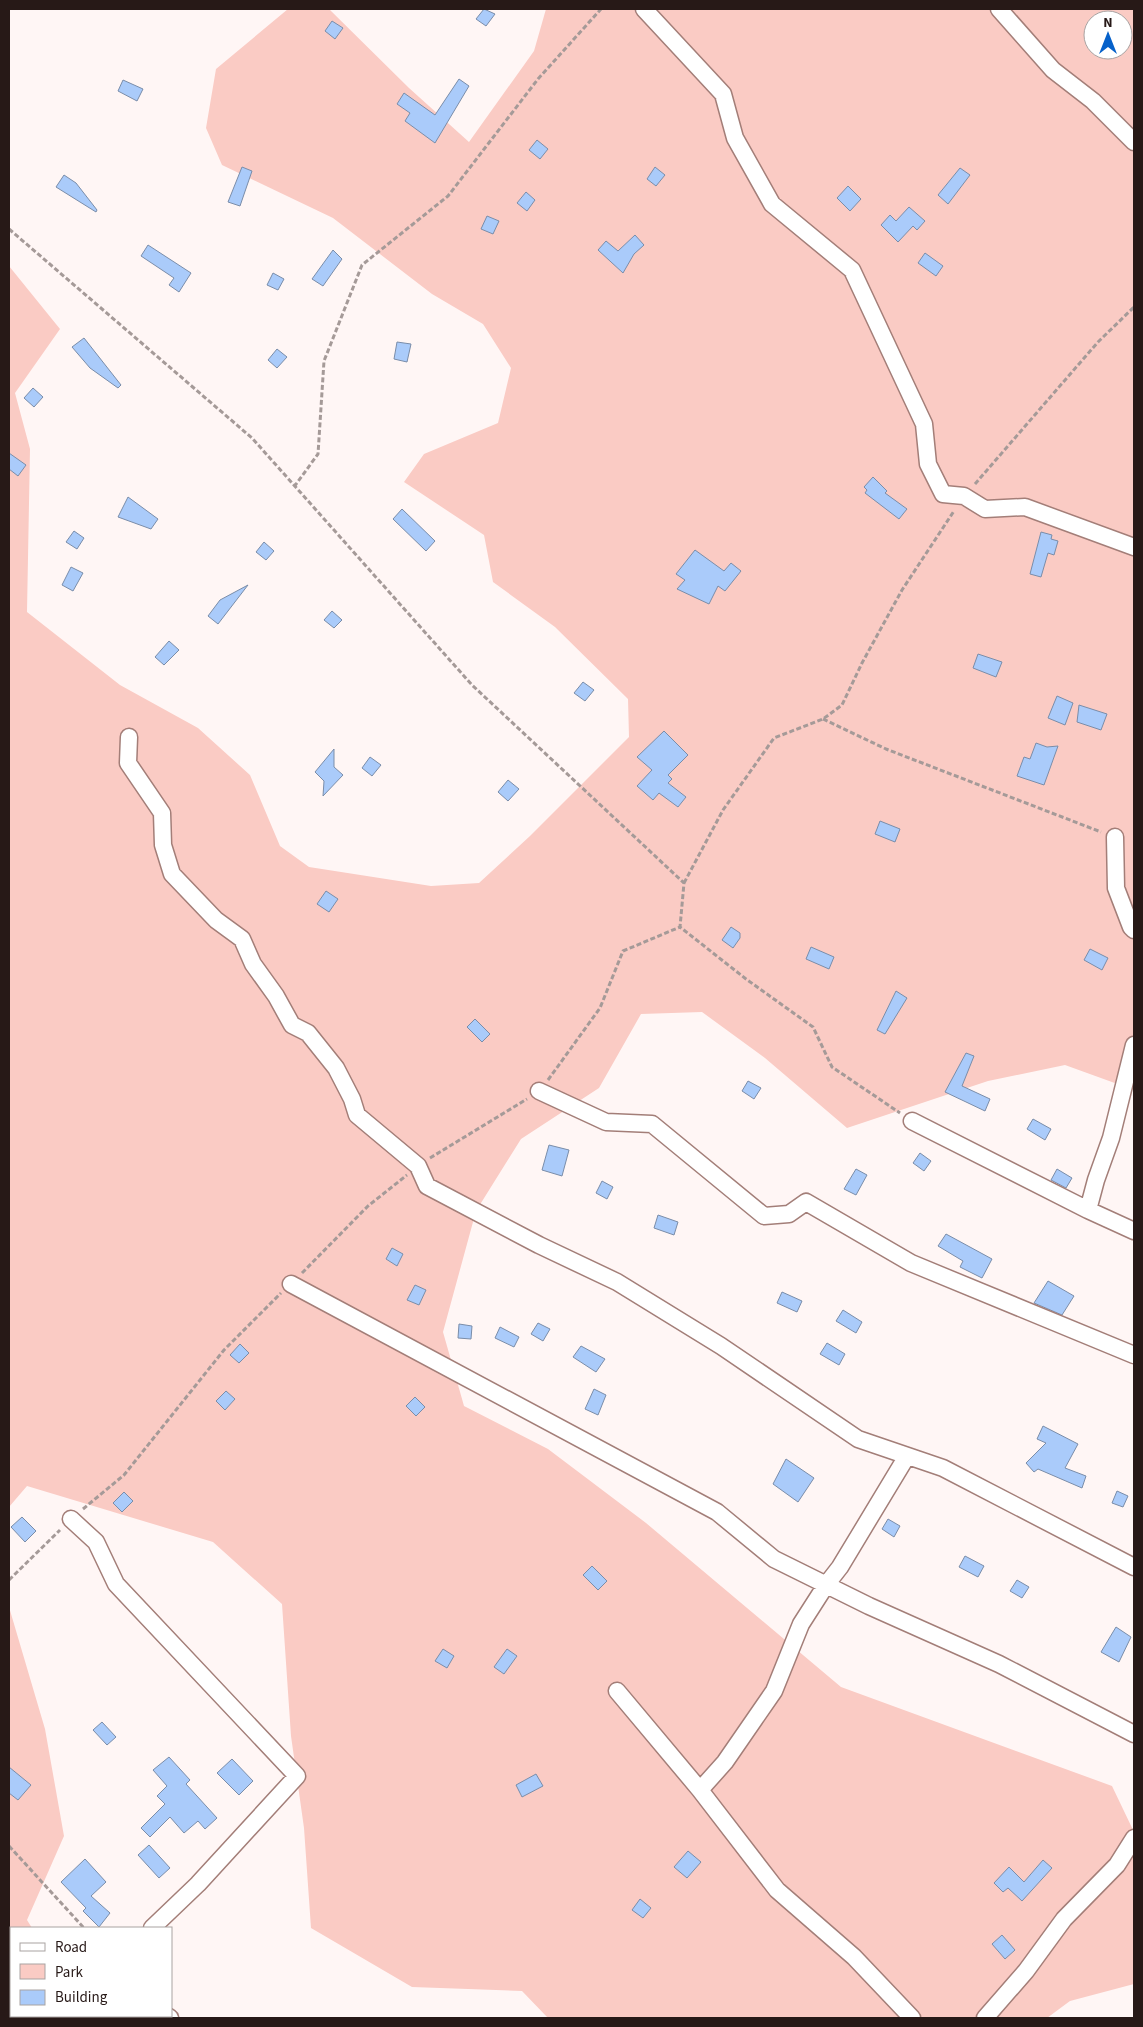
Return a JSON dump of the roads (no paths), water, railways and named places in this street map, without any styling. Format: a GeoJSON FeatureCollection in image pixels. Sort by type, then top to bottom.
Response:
{"type":"FeatureCollection","features":[{"type":"Feature","properties":{"kind":"street"},"geometry":{"type":"LineString","coordinates":[[644,9],[724,94],[735,138],[772,204],[852,270],[924,424],[928,464],[943,494],[964,496],[985,509],[1024,507],[1134,547]]}},
{"type":"Feature","properties":{"kind":"street"},"geometry":{"type":"LineString","coordinates":[[999,9],[1054,70],[1093,101],[1134,142]]}},
{"type":"Feature","properties":{"kind":"street"},"geometry":{"type":"LineString","coordinates":[[129,737],[128,763],[162,813],[163,845],[172,874],[216,920],[242,939],[253,964],[276,996],[292,1025],[308,1033],[336,1068],[352,1099],[357,1115],[418,1166],[427,1186],[539,1245],[617,1282],[720,1346],[858,1439],[943,1468],[1134,1567]]}},
{"type":"Feature","properties":{"kind":"street"},"geometry":{"type":"LineString","coordinates":[[1115,837],[1116,888],[1131,927],[1134,930]]}},
{"type":"Feature","properties":{"kind":"street"},"geometry":{"type":"LineString","coordinates":[[1088,1210],[1111,1138],[1134,1045]]}},
{"type":"Feature","properties":{"kind":"street"},"geometry":{"type":"LineString","coordinates":[[539,1091],[606,1122],[652,1124],[764,1216],[788,1214],[806,1202],[911,1263],[1134,1355]]}},
{"type":"Feature","properties":{"kind":"street"},"geometry":{"type":"LineString","coordinates":[[912,1121],[1088,1210],[1134,1231]]}},
{"type":"Feature","properties":{"kind":"street"},"geometry":{"type":"LineString","coordinates":[[291,1284],[717,1512],[774,1559],[826,1585],[999,1664],[1134,1734]]}},
{"type":"Feature","properties":{"kind":"street"},"geometry":{"type":"LineString","coordinates":[[700,1790],[725,1762],[774,1692],[801,1624],[840,1567],[908,1456]]}},
{"type":"Feature","properties":{"kind":"street"},"geometry":{"type":"LineString","coordinates":[[71,1519],[96,1542],[116,1584],[297,1776],[198,1884],[153,1927]]}},
{"type":"Feature","properties":{"kind":"street"},"geometry":{"type":"LineString","coordinates":[[617,1691],[700,1790],[777,1890],[854,1957],[912,2018]]}},
{"type":"Feature","properties":{"kind":"street"},"geometry":{"type":"LineString","coordinates":[[984,2018],[1026,1970],[1064,1919],[1117,1865],[1134,1838]]}}]}
